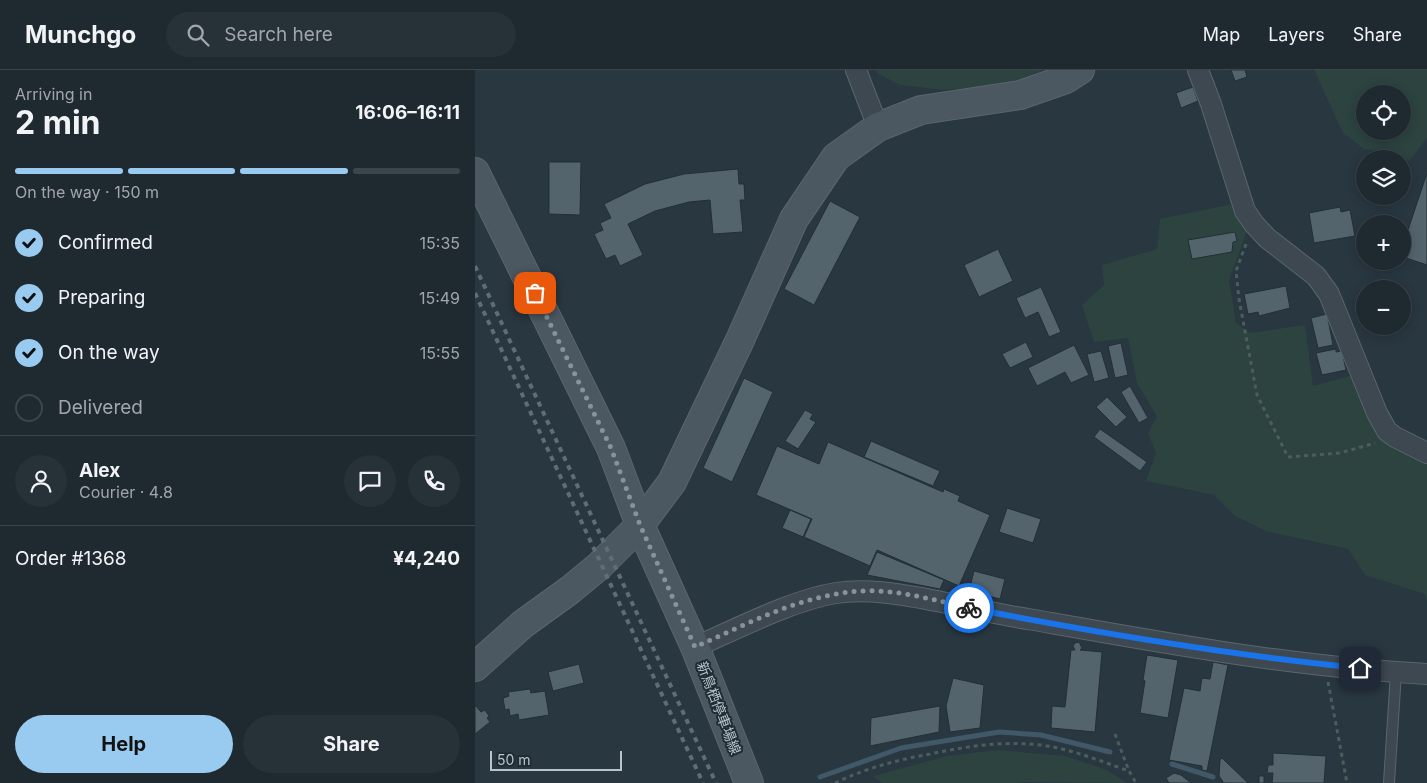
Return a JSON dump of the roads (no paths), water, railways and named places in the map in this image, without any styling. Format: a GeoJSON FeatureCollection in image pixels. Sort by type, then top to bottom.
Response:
{"type":"FeatureCollection","features":[{"type":"Feature","properties":{"kind":"street"},"geometry":{"type":"LineString","coordinates":[[856,70],[878,127]]}},
{"type":"Feature","properties":{"kind":"street"},"geometry":{"type":"LineString","coordinates":[[475,667],[523,624],[599,566],[640,525],[672,482],[740,340],[794,219],[836,157],[878,127],[921,110],[1021,95],[1066,79],[1080,70]]}},
{"type":"Feature","properties":{"kind":"street"},"geometry":{"type":"LineString","coordinates":[[1198,70],[1211,104],[1245,212],[1267,238],[1316,276],[1329,294],[1377,413],[1387,431],[1427,453]]}},
{"type":"Feature","properties":{"kind":"street","name":"新鳥栖停車場線"},"geometry":{"type":"LineString","coordinates":[[475,172],[611,448],[640,525],[695,647],[749,783]]}},
{"type":"Feature","properties":{"kind":"street"},"geometry":{"type":"LineString","coordinates":[[695,647],[802,602],[836,593],[890,592],[1032,620],[1227,652],[1324,665],[1427,674]]}},
{"type":"Feature","properties":{"kind":"lane"},"geometry":{"type":"LineString","coordinates":[[1389,783],[1396,672]]}},
{"type":"Feature","properties":{"kind":"waterway"},"geometry":{"type":"LineString","coordinates":[[820,777],[901,748],[999,732],[1041,735],[1110,752]]}},
{"type":"Feature","properties":{"kind":"waterway"},"geometry":{"type":"LineString","coordinates":[[1172,764],[1213,777]]}},
{"type":"Feature","properties":{"kind":"railway"},"geometry":{"type":"LineString","coordinates":[[475,266],[716,783]]}},
{"type":"Feature","properties":{"kind":"railway"},"geometry":{"type":"LineString","coordinates":[[475,293],[703,783]]}}]}
